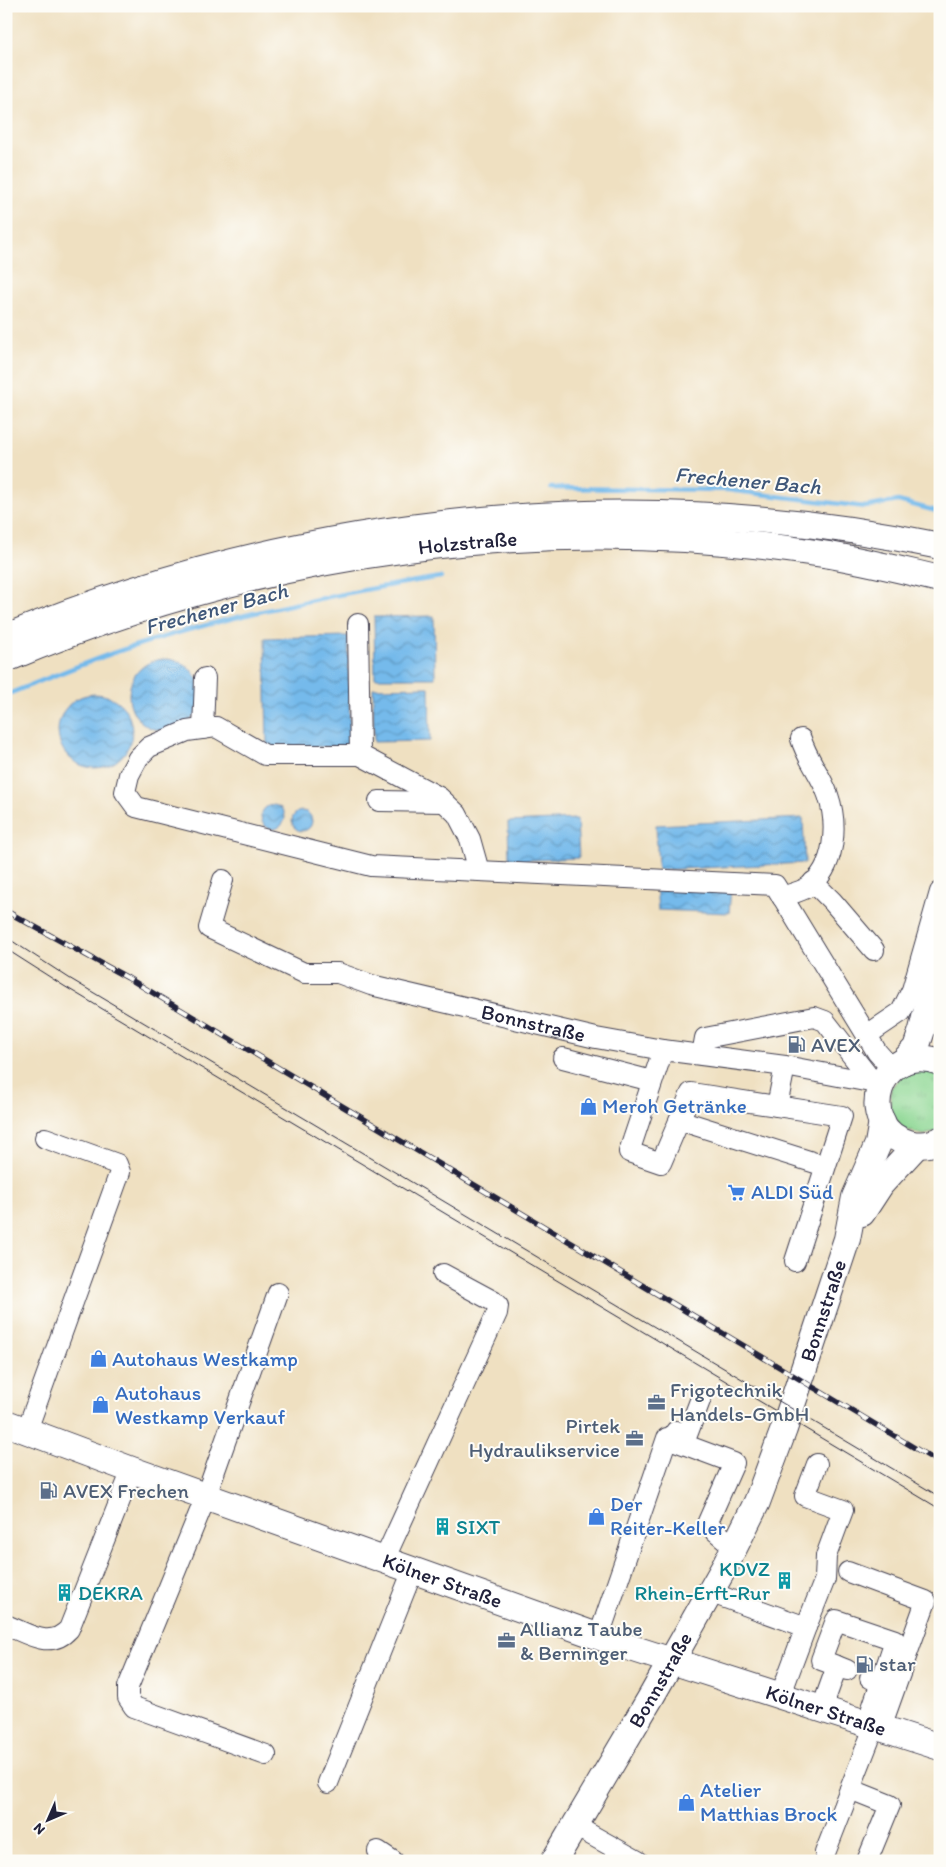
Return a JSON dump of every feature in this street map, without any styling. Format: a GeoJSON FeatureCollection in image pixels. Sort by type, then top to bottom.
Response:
{"type":"FeatureCollection","features":[{"type":"Feature","properties":{"kind":"main road","name":"Holzstraße"},"geometry":{"type":"LineString","coordinates":[[6,637],[137,588],[221,565],[351,536],[486,520],[603,514],[676,514],[847,528],[940,546]]}},
{"type":"Feature","properties":{"kind":"main road","name":"Holzstraße"},"geometry":{"type":"LineString","coordinates":[[6,659],[140,609],[225,584],[347,558],[441,544],[516,538],[595,535],[669,537],[825,554],[940,579]]}},
{"type":"Feature","properties":{"kind":"main road"},"geometry":{"type":"LineString","coordinates":[[928,1142],[896,1137],[882,1121],[878,1109],[878,1096],[888,1073],[916,1048],[940,955]]}},
{"type":"Feature","properties":{"kind":"main road"},"geometry":{"type":"LineString","coordinates":[[888,1073],[927,1058],[940,1062]]}},
{"type":"Feature","properties":{"kind":"main road","name":"Bonnstraße"},"geometry":{"type":"LineString","coordinates":[[554,1861],[672,1660],[757,1502],[784,1429],[847,1239],[856,1197],[878,1144],[882,1121]]}},
{"type":"Feature","properties":{"kind":"main road","name":"Bonnstraße"},"geometry":{"type":"LineString","coordinates":[[847,1239],[881,1184],[928,1142]]}},
{"type":"Feature","properties":{"kind":"main road","name":"Kölner Straße"},"geometry":{"type":"LineString","coordinates":[[16,1426],[132,1470],[599,1636],[940,1746]]}},
{"type":"Feature","properties":{"kind":"street"},"geometry":{"type":"LineString","coordinates":[[358,624],[360,755]]}},
{"type":"Feature","properties":{"kind":"street"},"geometry":{"type":"LineString","coordinates":[[204,729],[205,678]]}},
{"type":"Feature","properties":{"kind":"street"},"geometry":{"type":"LineString","coordinates":[[479,871],[470,839],[456,814],[444,802],[411,781],[360,755],[265,755],[216,728],[204,729],[187,731],[149,747],[138,758],[129,775],[125,792],[136,808],[371,866],[775,885],[877,1052],[885,1061],[888,1073]]}},
{"type":"Feature","properties":{"kind":"street"},"geometry":{"type":"LineString","coordinates":[[782,897],[807,887],[823,873],[833,846],[834,820],[828,795],[805,752],[801,739]]}},
{"type":"Feature","properties":{"kind":"street"},"geometry":{"type":"LineString","coordinates":[[379,800],[444,802]]}},
{"type":"Feature","properties":{"kind":"street","name":"Bonnstraße"},"geometry":{"type":"LineString","coordinates":[[223,880],[209,928],[304,973],[338,973],[380,987],[596,1038],[662,1050],[785,1066],[888,1073]]}},
{"type":"Feature","properties":{"kind":"street"},"geometry":{"type":"LineString","coordinates":[[813,882],[874,950]]}},
{"type":"Feature","properties":{"kind":"street"},"geometry":{"type":"LineString","coordinates":[[867,1035],[901,1012],[912,990],[940,892]]}},
{"type":"Feature","properties":{"kind":"street"},"geometry":{"type":"LineString","coordinates":[[702,1055],[704,1038],[814,1017],[826,1021],[888,1073]]}},
{"type":"Feature","properties":{"kind":"street"},"geometry":{"type":"LineString","coordinates":[[662,1050],[629,1152],[661,1163],[691,1093],[842,1116],[795,1261]]}},
{"type":"Feature","properties":{"kind":"street"},"geometry":{"type":"LineString","coordinates":[[563,1058],[652,1081]]}},
{"type":"Feature","properties":{"kind":"street"},"geometry":{"type":"LineString","coordinates":[[778,1106],[785,1066]]}},
{"type":"Feature","properties":{"kind":"street"},"geometry":{"type":"LineString","coordinates":[[679,1120],[825,1166]]}},
{"type":"Feature","properties":{"kind":"street"},"geometry":{"type":"LineString","coordinates":[[16,1426],[120,1172],[117,1164],[45,1138]]}},
{"type":"Feature","properties":{"kind":"street"},"geometry":{"type":"LineString","coordinates":[[384,1560],[497,1313],[498,1306],[494,1301],[442,1274]]}},
{"type":"Feature","properties":{"kind":"street"},"geometry":{"type":"LineString","coordinates":[[266,1755],[134,1707],[128,1698],[128,1688],[206,1496],[278,1293]]}},
{"type":"Feature","properties":{"kind":"street"},"geometry":{"type":"LineString","coordinates":[[672,1440],[676,1431],[687,1435],[701,1398]]}},
{"type":"Feature","properties":{"kind":"street"},"geometry":{"type":"LineString","coordinates":[[599,1636],[668,1438],[734,1463],[707,1524],[734,1547]]}},
{"type":"Feature","properties":{"kind":"street"},"geometry":{"type":"LineString","coordinates":[[781,1694],[825,1579],[826,1556],[843,1510],[805,1496],[817,1464]]}},
{"type":"Feature","properties":{"kind":"street"},"geometry":{"type":"LineString","coordinates":[[6,1625],[48,1641],[61,1638],[69,1629],[132,1470]]}},
{"type":"Feature","properties":{"kind":"street"},"geometry":{"type":"LineString","coordinates":[[328,1783],[413,1570]]}},
{"type":"Feature","properties":{"kind":"street"},"geometry":{"type":"LineString","coordinates":[[825,1853],[874,1725],[926,1601],[848,1572]]}},
{"type":"Feature","properties":{"kind":"street"},"geometry":{"type":"LineString","coordinates":[[709,1592],[806,1627]]}},
{"type":"Feature","properties":{"kind":"street"},"geometry":{"type":"LineString","coordinates":[[822,1708],[842,1668],[821,1660],[836,1620],[895,1640],[876,1680],[874,1725]]}},
{"type":"Feature","properties":{"kind":"street"},"geometry":{"type":"LineString","coordinates":[[850,1789],[890,1806],[867,1861]]}},
{"type":"Feature","properties":{"kind":"street"},"geometry":{"type":"LineString","coordinates":[[575,1826],[638,1861]]}},
{"type":"Feature","properties":{"kind":"green space"},"geometry":{"type":"Polygon","coordinates":[[[906,1071],[940,1072],[940,1131],[924,1135],[902,1129],[890,1110],[891,1088],[906,1071]]]}},
{"type":"Feature","properties":{"kind":"water"},"geometry":{"type":"Polygon","coordinates":[[[434,616],[435,678],[375,678],[374,617],[434,616]]]}},
{"type":"Feature","properties":{"kind":"water"},"geometry":{"type":"Polygon","coordinates":[[[348,636],[350,746],[267,748],[265,638],[348,636]]]}},
{"type":"Feature","properties":{"kind":"water"},"geometry":{"type":"Polygon","coordinates":[[[158,659],[172,659],[191,669],[201,688],[201,702],[191,721],[172,731],[158,731],[139,721],[129,702],[129,688],[139,669],[158,659]]]}},
{"type":"Feature","properties":{"kind":"water"},"geometry":{"type":"Polygon","coordinates":[[[429,687],[430,741],[374,742],[373,688],[429,687]]]}},
{"type":"Feature","properties":{"kind":"water"},"geometry":{"type":"Polygon","coordinates":[[[88,694],[102,694],[116,700],[126,710],[132,724],[132,738],[126,752],[116,762],[102,768],[88,768],[74,762],[64,752],[58,738],[58,724],[64,710],[74,700],[88,694]]]}},
{"type":"Feature","properties":{"kind":"water"},"geometry":{"type":"Polygon","coordinates":[[[273,805],[281,809],[285,817],[281,825],[273,829],[265,825],[261,817],[265,809],[273,805]]]}},
{"type":"Feature","properties":{"kind":"water"},"geometry":{"type":"Polygon","coordinates":[[[298,811],[306,811],[312,817],[312,825],[306,831],[298,831],[292,825],[292,817],[298,811]]]}},
{"type":"Feature","properties":{"kind":"water"},"geometry":{"type":"Polygon","coordinates":[[[803,818],[805,863],[658,870],[656,825],[803,818]]]}},
{"type":"Feature","properties":{"kind":"water"},"geometry":{"type":"Polygon","coordinates":[[[577,819],[579,858],[509,861],[508,822],[577,819]]]}},
{"type":"Feature","properties":{"kind":"water"},"geometry":{"type":"Polygon","coordinates":[[[656,885],[731,889],[729,913],[658,910],[656,885]]]}},
{"type":"Feature","properties":{"kind":"waterway","name":"Frechener Bach"},"geometry":{"type":"LineString","coordinates":[[551,488],[728,490],[865,507],[898,501],[940,512]]}},
{"type":"Feature","properties":{"kind":"waterway","name":"Frechener Bach"},"geometry":{"type":"LineString","coordinates":[[6,695],[105,656],[198,627],[278,607],[441,577]]}},
{"type":"Feature","properties":{"kind":"tram line"},"geometry":{"type":"LineString","coordinates":[[6,937],[69,978],[940,1497]]}},
{"type":"Feature","properties":{"kind":"tram line"},"geometry":{"type":"LineString","coordinates":[[6,949],[64,986],[940,1509]]}},
{"type":"Feature","properties":{"kind":"railway"},"geometry":{"type":"LineString","coordinates":[[6,911],[128,978],[940,1463]]}},
{"type":"Feature","properties":{"kind":"place","name":"AVEX"},"geometry":{"type":"Point","coordinates":[797,1045]}},
{"type":"Feature","properties":{"kind":"place","name":"Meroh Getränke"},"geometry":{"type":"Point","coordinates":[588,1106]}},
{"type":"Feature","properties":{"kind":"place","name":"ALDI Süd"},"geometry":{"type":"Point","coordinates":[737,1192]}},
{"type":"Feature","properties":{"kind":"place","name":"Autohaus Westkamp"},"geometry":{"type":"Point","coordinates":[98,1359]}},
{"type":"Feature","properties":{"kind":"place","name":"Frigotechnik Handels-GmbH"},"geometry":{"type":"Point","coordinates":[656,1402]}},
{"type":"Feature","properties":{"kind":"place","name":"Autohaus Westkamp Verkauf"},"geometry":{"type":"Point","coordinates":[101,1405]}},
{"type":"Feature","properties":{"kind":"place","name":"Pirtek Hydraulikservice"},"geometry":{"type":"Point","coordinates":[634,1438]}},
{"type":"Feature","properties":{"kind":"place","name":"AVEX Frechen"},"geometry":{"type":"Point","coordinates":[49,1491]}},
{"type":"Feature","properties":{"kind":"place","name":"Der Reiter-Keller"},"geometry":{"type":"Point","coordinates":[596,1516]}},
{"type":"Feature","properties":{"kind":"place","name":"SIXT"},"geometry":{"type":"Point","coordinates":[442,1527]}},
{"type":"Feature","properties":{"kind":"place","name":"KDVZ Rhein-Erft-Rur"},"geometry":{"type":"Point","coordinates":[784,1581]}},
{"type":"Feature","properties":{"kind":"place","name":"DEKRA"},"geometry":{"type":"Point","coordinates":[64,1593]}},
{"type":"Feature","properties":{"kind":"place","name":"Allianz Taube & Berninger"},"geometry":{"type":"Point","coordinates":[506,1641]}},
{"type":"Feature","properties":{"kind":"place","name":"star"},"geometry":{"type":"Point","coordinates":[865,1664]}},
{"type":"Feature","properties":{"kind":"place","name":"Atelier Matthias Brock"},"geometry":{"type":"Point","coordinates":[686,1802]}}]}
